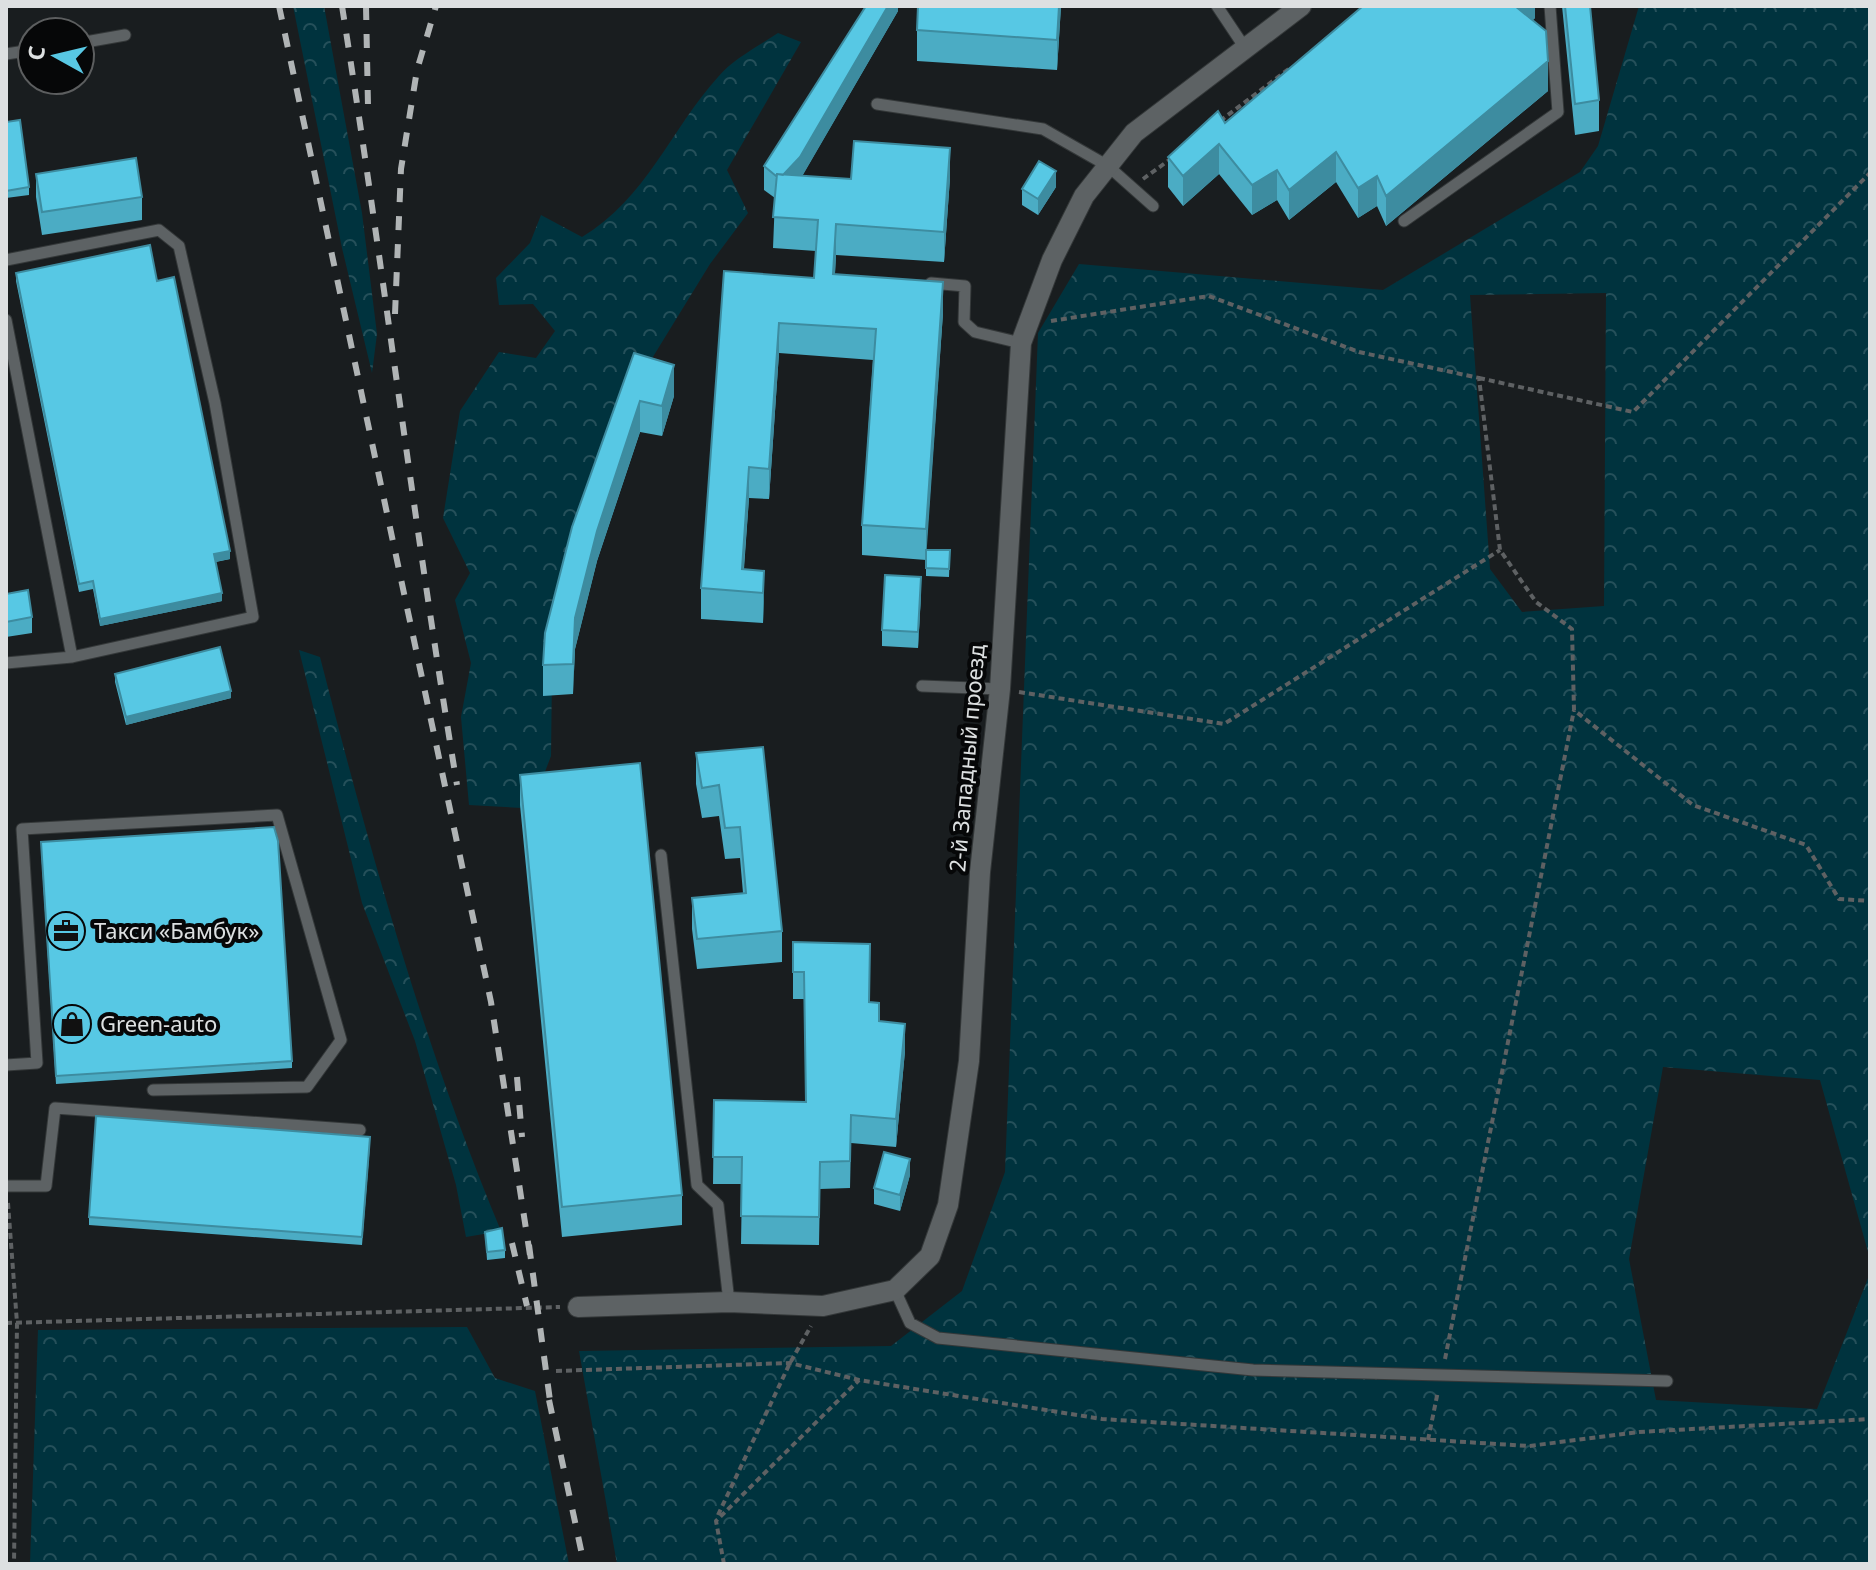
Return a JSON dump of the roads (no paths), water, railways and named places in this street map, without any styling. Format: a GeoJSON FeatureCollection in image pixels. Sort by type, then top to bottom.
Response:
{"type":"FeatureCollection","features":[{"type":"Feature","properties":{"kind":"street","name":"2-й Западный проезд"},"geometry":{"type":"LineString","coordinates":[[895,1290],[930,1256],[948,1205],[969,1061],[980,872],[1000,689],[1025,334],[1052,260],[1084,196],[1134,133],[1301,6]]}},
{"type":"Feature","properties":{"kind":"street"},"geometry":{"type":"LineString","coordinates":[[578,1307],[729,1302],[823,1306],[895,1290]]}},
{"type":"Feature","properties":{"kind":"lane"},"geometry":{"type":"LineString","coordinates":[[1217,6],[1245,48]]}},
{"type":"Feature","properties":{"kind":"lane"},"geometry":{"type":"LineString","coordinates":[[1404,221],[1558,112],[1550,6]]}},
{"type":"Feature","properties":{"kind":"lane"},"geometry":{"type":"LineString","coordinates":[[96,40],[125,35]]}},
{"type":"Feature","properties":{"kind":"lane"},"geometry":{"type":"LineString","coordinates":[[877,104],[1043,129],[1108,166],[1153,206]]}},
{"type":"Feature","properties":{"kind":"lane"},"geometry":{"type":"LineString","coordinates":[[6,260],[159,230],[179,246],[215,403],[253,617],[72,657],[6,663]]}},
{"type":"Feature","properties":{"kind":"lane"},"geometry":{"type":"LineString","coordinates":[[922,283],[965,286],[964,322],[975,332],[1025,334]]}},
{"type":"Feature","properties":{"kind":"lane"},"geometry":{"type":"LineString","coordinates":[[6,320],[72,657]]}},
{"type":"Feature","properties":{"kind":"lane"},"geometry":{"type":"LineString","coordinates":[[922,686],[1000,689]]}},
{"type":"Feature","properties":{"kind":"lane"},"geometry":{"type":"LineString","coordinates":[[6,1065],[37,1063],[22,829],[277,815],[341,1040],[307,1087],[153,1090]]}},
{"type":"Feature","properties":{"kind":"lane"},"geometry":{"type":"LineString","coordinates":[[661,855],[697,1185],[718,1205],[729,1302]]}},
{"type":"Feature","properties":{"kind":"lane"},"geometry":{"type":"LineString","coordinates":[[6,1186],[46,1186],[55,1108],[360,1130]]}},
{"type":"Feature","properties":{"kind":"lane"},"geometry":{"type":"LineString","coordinates":[[895,1290],[910,1323],[938,1338],[1253,1370],[1667,1381]]}},
{"type":"Feature","properties":{"kind":"railway"},"geometry":{"type":"LineString","coordinates":[[279,6],[491,1002],[530,1255]]}},
{"type":"Feature","properties":{"kind":"railway"},"geometry":{"type":"LineString","coordinates":[[342,6],[457,785]]}},
{"type":"Feature","properties":{"kind":"railway"},"geometry":{"type":"LineString","coordinates":[[366,6],[368,106]]}},
{"type":"Feature","properties":{"kind":"railway"},"geometry":{"type":"LineString","coordinates":[[395,314],[401,169],[417,70],[436,6]]}},
{"type":"Feature","properties":{"kind":"railway"},"geometry":{"type":"LineString","coordinates":[[517,1077],[522,1137]]}},
{"type":"Feature","properties":{"kind":"railway"},"geometry":{"type":"LineString","coordinates":[[512,1243],[527,1306]]}},
{"type":"Feature","properties":{"kind":"railway"},"geometry":{"type":"LineString","coordinates":[[529,1245],[551,1408]]}},
{"type":"Feature","properties":{"kind":"railway"},"geometry":{"type":"LineString","coordinates":[[549,1400],[584,1564]]}},
{"type":"Feature","properties":{"kind":"place","name":"Такси «Бамбук»"},"geometry":{"type":"Point","coordinates":[66,931]}},
{"type":"Feature","properties":{"kind":"place","name":"Green-auto"},"geometry":{"type":"Point","coordinates":[72,1024]}}]}
